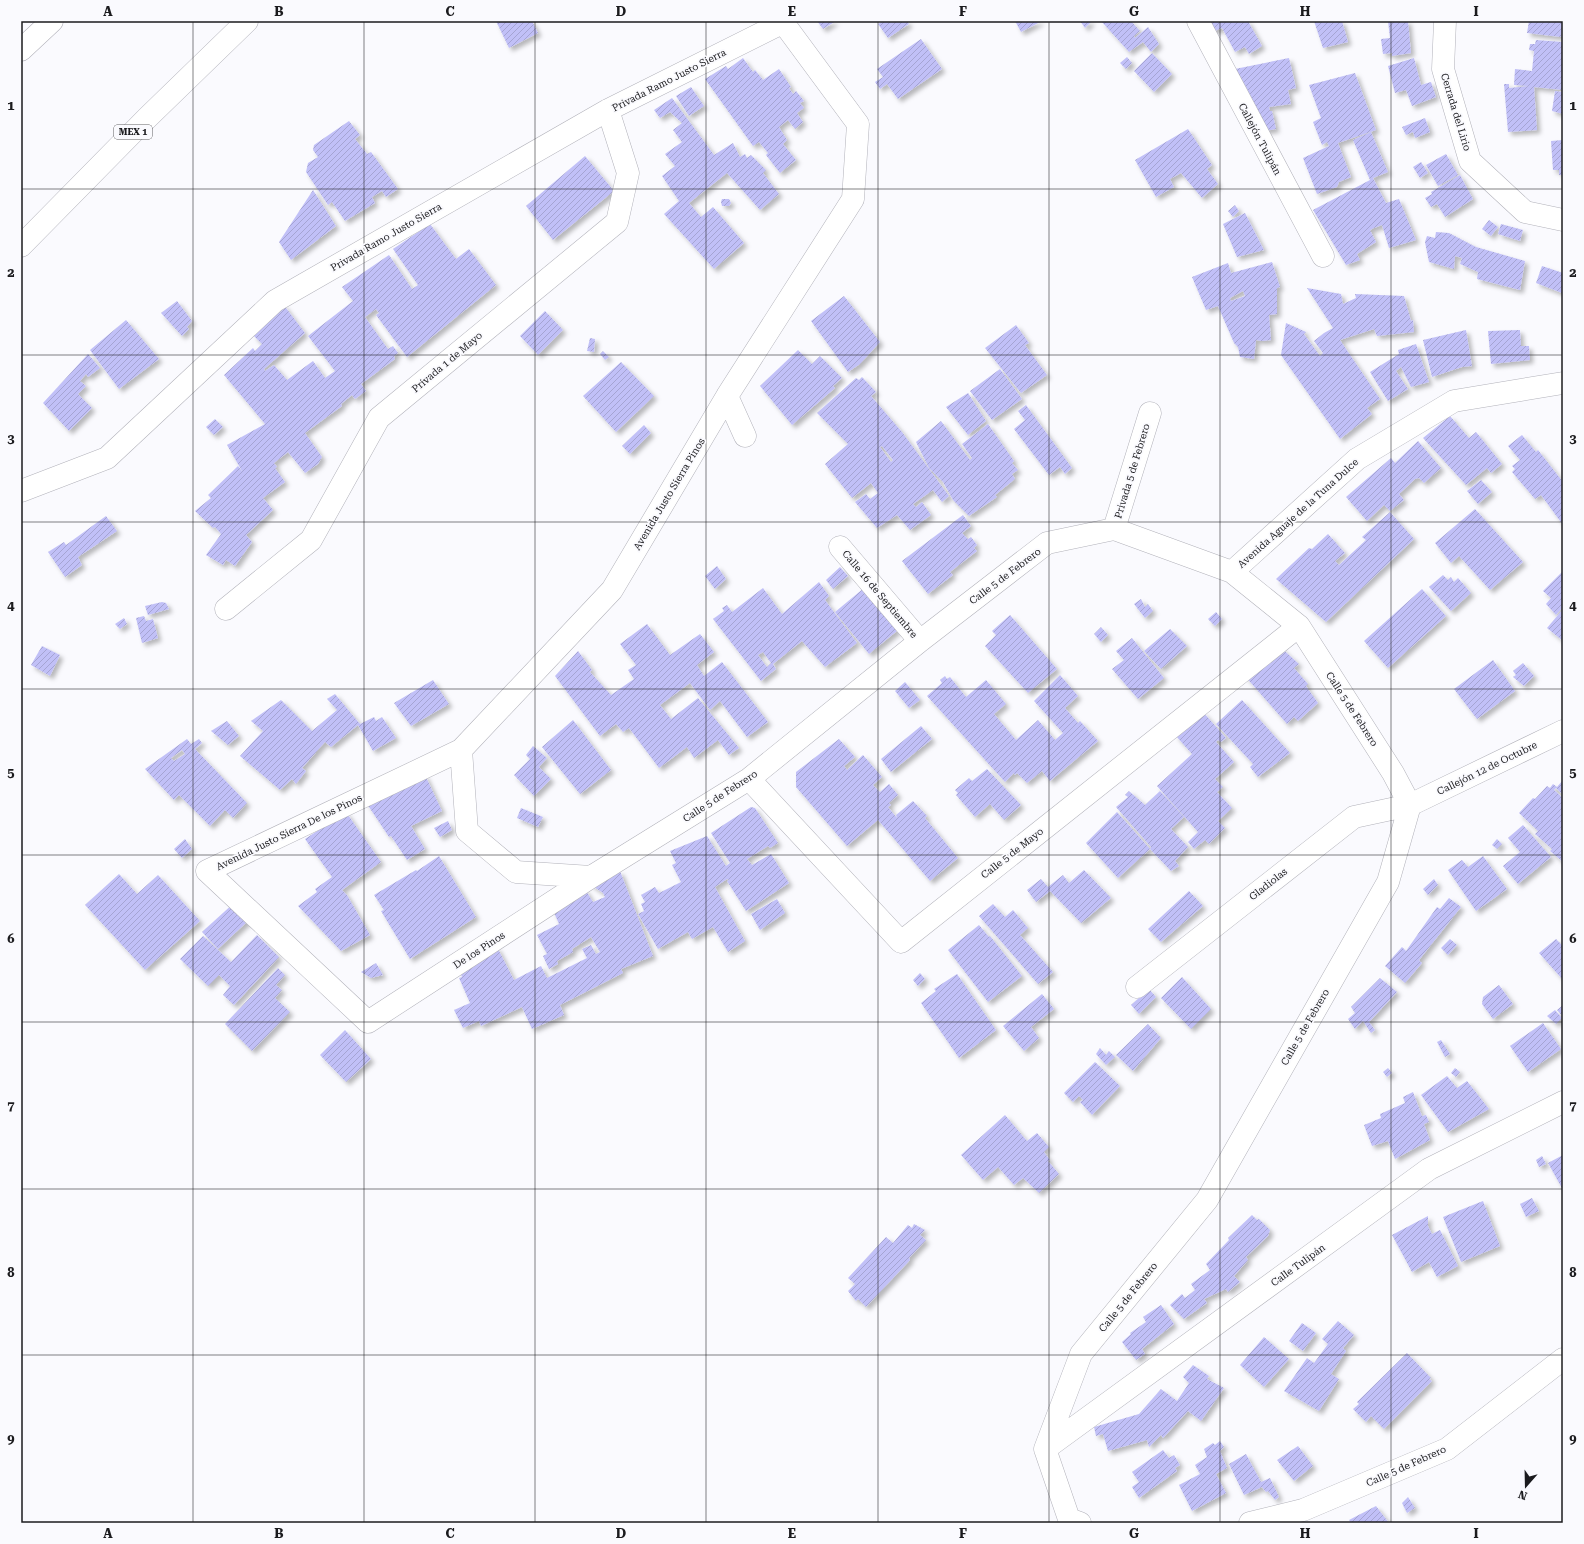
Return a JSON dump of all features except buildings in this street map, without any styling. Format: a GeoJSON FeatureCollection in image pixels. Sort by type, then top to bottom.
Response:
{"type":"FeatureCollection","features":[{"type":"Feature","properties":{"kind":"street"},"geometry":{"type":"LineString","coordinates":[[21,50],[52,21]]}},
{"type":"Feature","properties":{"kind":"street","name":"MEX 1"},"geometry":{"type":"LineString","coordinates":[[21,246],[146,119],[247,21]]}},
{"type":"Feature","properties":{"kind":"street","name":"Callejón Tulipán"},"geometry":{"type":"LineString","coordinates":[[1198,21],[1322,256]]}},
{"type":"Feature","properties":{"kind":"street","name":"Cerrada del Lirio"},"geometry":{"type":"LineString","coordinates":[[1445,21],[1443,68],[1470,161],[1525,212],[1563,220]]}},
{"type":"Feature","properties":{"kind":"street","name":"Privada Ramo Justo Sierra"},"geometry":{"type":"LineString","coordinates":[[21,491],[107,458],[275,301],[608,110],[782,22]]}},
{"type":"Feature","properties":{"kind":"street","name":"Avenida Justo Sierra Pinos"},"geometry":{"type":"LineString","coordinates":[[461,750],[612,590],[727,396],[853,198],[858,124],[782,22]]}},
{"type":"Feature","properties":{"kind":"street","name":"Privada 1 de Mayo"},"geometry":{"type":"LineString","coordinates":[[226,609],[311,540],[379,418],[617,222],[628,172],[608,110]]}},
{"type":"Feature","properties":{"kind":"street","name":"Avenida Aguaje de la Tuna Dulce"},"geometry":{"type":"LineString","coordinates":[[1232,572],[1357,458],[1454,401],[1563,382]]}},
{"type":"Feature","properties":{"kind":"street"},"geometry":{"type":"LineString","coordinates":[[727,396],[745,436]]}},
{"type":"Feature","properties":{"kind":"street","name":"Privada 5 de Febrero"},"geometry":{"type":"LineString","coordinates":[[1114,529],[1150,414]]}},
{"type":"Feature","properties":{"kind":"street","name":"Calle 5 de Febrero"},"geometry":{"type":"LineString","coordinates":[[591,877],[749,779],[920,641],[1047,543],[1114,529],[1232,572],[1299,626],[1394,773],[1410,805],[1388,882],[1207,1200],[1081,1354],[1045,1449]]}},
{"type":"Feature","properties":{"kind":"street","name":"Calle 16 de Septiembre"},"geometry":{"type":"LineString","coordinates":[[840,547],[920,641]]}},
{"type":"Feature","properties":{"kind":"street","name":"Calle 5 de Mayo"},"geometry":{"type":"LineString","coordinates":[[749,779],[900,942],[1299,626]]}},
{"type":"Feature","properties":{"kind":"street","name":"Callejón 12 de Octubre"},"geometry":{"type":"LineString","coordinates":[[1410,805],[1563,731]]}},
{"type":"Feature","properties":{"kind":"street"},"geometry":{"type":"LineString","coordinates":[[461,750],[467,831],[516,872],[591,877]]}},
{"type":"Feature","properties":{"kind":"street","name":"Avenida Justo Sierra De los Pinos"},"geometry":{"type":"LineString","coordinates":[[368,1022],[207,872],[461,750]]}},
{"type":"Feature","properties":{"kind":"street","name":"Gladiolas"},"geometry":{"type":"LineString","coordinates":[[1137,987],[1354,817],[1410,805]]}},
{"type":"Feature","properties":{"kind":"street","name":"De los Pinos"},"geometry":{"type":"LineString","coordinates":[[368,1022],[591,877]]}},
{"type":"Feature","properties":{"kind":"street","name":"Calle Tulipán"},"geometry":{"type":"LineString","coordinates":[[1045,1449],[1429,1169],[1563,1102]]}},
{"type":"Feature","properties":{"kind":"street","name":"Calle 5 de Febrero"},"geometry":{"type":"LineString","coordinates":[[1250,1523],[1303,1510],[1447,1449],[1563,1359]]}},
{"type":"Feature","properties":{"kind":"street"},"geometry":{"type":"LineString","coordinates":[[1045,1449],[1069,1519],[1080,1523]]}}]}
